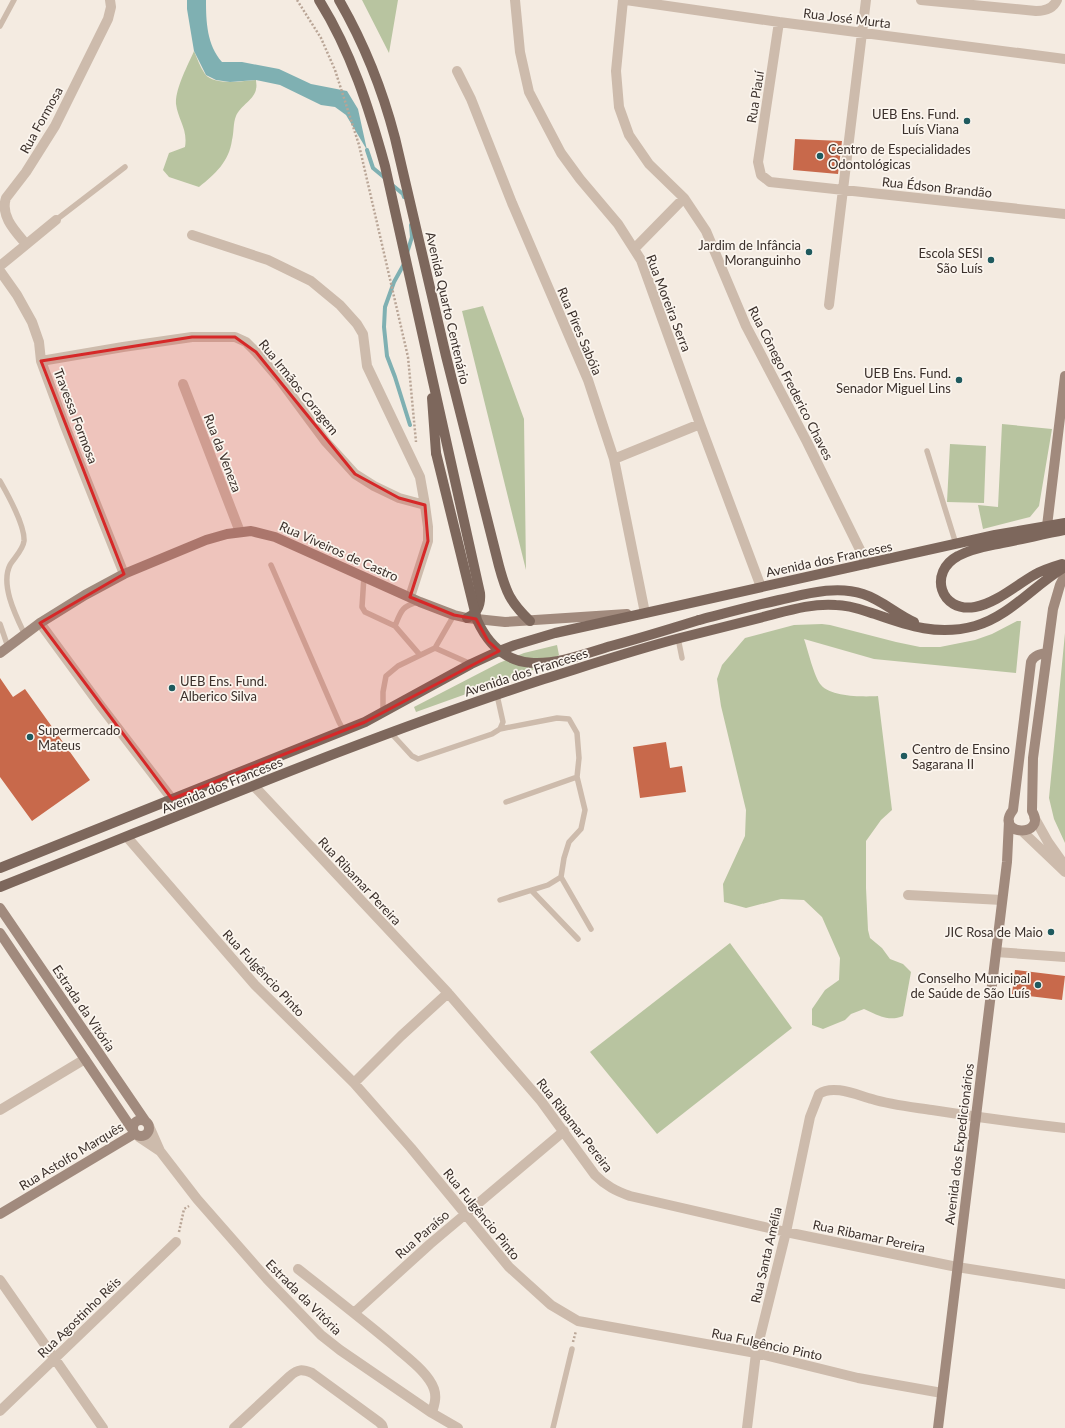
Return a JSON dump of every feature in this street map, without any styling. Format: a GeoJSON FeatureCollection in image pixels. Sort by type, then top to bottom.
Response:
{"type":"FeatureCollection","features":[{"type":"Feature","properties":{"kind":"main road"},"geometry":{"type":"LineString","coordinates":[[319,0],[343,46],[367,102],[385,166],[480,593],[480,603],[478,609],[467,618]]}},
{"type":"Feature","properties":{"kind":"main road","name":"Avenida Quarto Centenário"},"geometry":{"type":"LineString","coordinates":[[338,0],[353,25],[370,62],[387,109],[446,356],[504,586],[515,606],[530,621]]}},
{"type":"Feature","properties":{"kind":"main road"},"geometry":{"type":"LineString","coordinates":[[428,358],[436,452],[477,620],[488,641],[498,651],[506,656],[519,661],[536,663],[562,661],[736,610],[812,593],[836,590],[870,596],[910,620],[935,630]]}},
{"type":"Feature","properties":{"kind":"main road","name":"Avenida dos Franceses"},"geometry":{"type":"LineString","coordinates":[[0,868],[344,731],[383,713],[471,664],[497,652],[532,640],[645,613],[956,544],[1065,523]]}},
{"type":"Feature","properties":{"kind":"main road"},"geometry":{"type":"LineString","coordinates":[[1065,530],[980,548],[959,555],[946,565],[941,578],[941,585],[947,599],[954,604],[966,608],[979,606],[994,599],[1035,574],[1065,563]]}},
{"type":"Feature","properties":{"kind":"main road","name":"Avenida dos Franceses"},"geometry":{"type":"LineString","coordinates":[[0,887],[390,732],[497,695],[678,638],[799,608],[826,604],[855,608],[904,624],[935,630],[963,629],[989,621],[1010,609],[1065,567]]}},
{"type":"Feature","properties":{"kind":"street","name":"Rua Formosa"},"geometry":{"type":"LineString","coordinates":[[26,244],[4,216],[4,202],[26,172],[55,126],[108,20],[110,0]]}},
{"type":"Feature","properties":{"kind":"street","name":"Rua Moreira Serra"},"geometry":{"type":"LineString","coordinates":[[515,0],[520,52],[529,92],[541,117],[562,153],[580,179],[618,224],[641,260],[761,587]]}},
{"type":"Feature","properties":{"kind":"street","name":"Rua Cônego Frederico Chaves"},"geometry":{"type":"LineString","coordinates":[[623,0],[616,71],[619,107],[629,135],[649,164],[684,198],[706,230],[746,326],[807,442],[867,564]]}},
{"type":"Feature","properties":{"kind":"street","name":"Rua José Murta"},"geometry":{"type":"LineString","coordinates":[[626,0],[779,22],[1065,59]]}},
{"type":"Feature","properties":{"kind":"street"},"geometry":{"type":"LineString","coordinates":[[829,305],[866,0]]}},
{"type":"Feature","properties":{"kind":"street"},"geometry":{"type":"LineString","coordinates":[[921,0],[1036,11],[1047,9],[1057,0]]}},
{"type":"Feature","properties":{"kind":"street","name":"Rua Piauí"},"geometry":{"type":"LineString","coordinates":[[761,175],[758,162],[779,22]]}},
{"type":"Feature","properties":{"kind":"street","name":"Rua Píres Sabóia"},"geometry":{"type":"LineString","coordinates":[[457,71],[471,99],[512,202],[588,380],[614,459],[645,613]]}},
{"type":"Feature","properties":{"kind":"street","name":"Rua Édson Brandão"},"geometry":{"type":"LineString","coordinates":[[761,175],[770,182],[1065,214]]}},
{"type":"Feature","properties":{"kind":"street"},"geometry":{"type":"LineString","coordinates":[[634,249],[684,198]]}},
{"type":"Feature","properties":{"kind":"street"},"geometry":{"type":"LineString","coordinates":[[0,266],[56,220]]}},
{"type":"Feature","properties":{"kind":"street"},"geometry":{"type":"LineString","coordinates":[[192,235],[268,260],[311,281],[340,305],[357,324],[363,334],[367,366],[420,477],[425,506],[428,541],[410,597]]}},
{"type":"Feature","properties":{"kind":"street","name":"Travessa Formosa"},"geometry":{"type":"LineString","coordinates":[[0,271],[17,295],[32,322],[39,342],[41,361],[65,426],[124,574]]}},
{"type":"Feature","properties":{"kind":"street","name":"Rua Irmãos Coragem"},"geometry":{"type":"LineString","coordinates":[[41,361],[192,337],[235,337],[246,342],[256,352],[280,380],[326,442],[355,474],[374,486],[399,498],[425,506]]}},
{"type":"Feature","properties":{"kind":"street"},"geometry":{"type":"LineString","coordinates":[[1047,526],[1065,376]]}},
{"type":"Feature","properties":{"kind":"street","name":"Rua da Veneza"},"geometry":{"type":"LineString","coordinates":[[182,384],[240,532]]}},
{"type":"Feature","properties":{"kind":"street"},"geometry":{"type":"LineString","coordinates":[[614,459],[700,424]]}},
{"type":"Feature","properties":{"kind":"street","name":"Rua Viveiros de Castro"},"geometry":{"type":"LineString","coordinates":[[4,650],[40,623],[85,595],[124,574],[206,540],[240,532],[263,533],[275,537],[420,602],[454,615],[467,618],[491,622],[530,621],[645,613]]}},
{"type":"Feature","properties":{"kind":"street"},"geometry":{"type":"LineString","coordinates":[[1033,814],[1033,758],[1047,652],[1053,609],[1060,584],[1065,575]]}},
{"type":"Feature","properties":{"kind":"street"},"geometry":{"type":"LineString","coordinates":[[40,623],[100,705],[172,799]]}},
{"type":"Feature","properties":{"kind":"street","name":"Avenida dos Expedicionários"},"geometry":{"type":"LineString","coordinates":[[938,1428],[1007,862],[1009,817],[1013,810],[1031,662],[1037,655],[1047,652]]}},
{"type":"Feature","properties":{"kind":"street","name":"Rua Ribamar Pereira"},"geometry":{"type":"LineString","coordinates":[[254,786],[448,993],[541,1101],[596,1175],[606,1185],[616,1191],[630,1196],[786,1232],[957,1267],[1065,1284]]}},
{"type":"Feature","properties":{"kind":"street"},"geometry":{"type":"LineString","coordinates":[[1013,810],[1020,806],[1025,806],[1033,814],[1048,842],[1065,866]]}},
{"type":"Feature","properties":{"kind":"street","name":"Avenida dos Expedicionários"},"geometry":{"type":"LineString","coordinates":[[1007,862],[1015,838],[1021,832],[1029,830],[1032,827],[1034,823],[1033,814]]}},
{"type":"Feature","properties":{"kind":"street"},"geometry":{"type":"LineString","coordinates":[[1009,821],[1013,828],[1021,832],[1065,872]]}},
{"type":"Feature","properties":{"kind":"street","name":"Rua Fulgêncio Pinto"},"geometry":{"type":"LineString","coordinates":[[127,837],[255,985],[354,1083],[412,1148],[508,1267],[551,1305],[578,1321],[756,1353],[858,1378],[942,1393]]}},
{"type":"Feature","properties":{"kind":"street"},"geometry":{"type":"LineString","coordinates":[[908,895],[1002,900]]}},
{"type":"Feature","properties":{"kind":"street","name":"Estrada da Vitória"},"geometry":{"type":"LineString","coordinates":[[0,908],[147,1124],[160,1151],[197,1199],[267,1279],[321,1335],[340,1350],[432,1413],[458,1428]]}},
{"type":"Feature","properties":{"kind":"street","name":"Estrada da Vitória"},"geometry":{"type":"LineString","coordinates":[[0,933],[135,1133],[160,1151]]}},
{"type":"Feature","properties":{"kind":"street"},"geometry":{"type":"LineString","coordinates":[[996,952],[1065,957]]}},
{"type":"Feature","properties":{"kind":"street"},"geometry":{"type":"LineString","coordinates":[[354,1083],[400,1036],[448,993]]}},
{"type":"Feature","properties":{"kind":"street"},"geometry":{"type":"LineString","coordinates":[[0,1110],[85,1059]]}},
{"type":"Feature","properties":{"kind":"street","name":"Rua Santa Amélia"},"geometry":{"type":"LineString","coordinates":[[747,1428],[756,1353],[786,1232],[810,1117],[817,1096],[822,1091],[834,1090],[881,1102],[976,1117]]}},
{"type":"Feature","properties":{"kind":"street"},"geometry":{"type":"LineString","coordinates":[[976,1117],[1065,1128]]}},
{"type":"Feature","properties":{"kind":"street"},"geometry":{"type":"LineString","coordinates":[[138,1120],[147,1124],[147,1134],[135,1133],[134,1124],[138,1120]]}},
{"type":"Feature","properties":{"kind":"street","name":"Rua Paraíso"},"geometry":{"type":"LineString","coordinates":[[354,1312],[430,1244],[564,1131]]}},
{"type":"Feature","properties":{"kind":"street","name":"Rua Astolfo Marquês"},"geometry":{"type":"LineString","coordinates":[[0,1214],[135,1133]]}},
{"type":"Feature","properties":{"kind":"street","name":"Rua Agostinho Réis"},"geometry":{"type":"LineString","coordinates":[[0,1411],[176,1242]]}},
{"type":"Feature","properties":{"kind":"street"},"geometry":{"type":"LineString","coordinates":[[298,1269],[354,1312],[428,1378],[436,1394],[436,1400],[432,1413]]}},
{"type":"Feature","properties":{"kind":"street"},"geometry":{"type":"LineString","coordinates":[[0,1280],[103,1428]]}},
{"type":"Feature","properties":{"kind":"street"},"geometry":{"type":"LineString","coordinates":[[234,1428],[295,1371],[300,1370],[312,1373],[379,1422],[383,1428]]}},
{"type":"Feature","properties":{"kind":"lane"},"geometry":{"type":"LineString","coordinates":[[0,26],[14,0]]}},
{"type":"Feature","properties":{"kind":"lane"},"geometry":{"type":"LineString","coordinates":[[56,220],[125,167]]}},
{"type":"Feature","properties":{"kind":"lane"},"geometry":{"type":"LineString","coordinates":[[927,451],[956,544]]}},
{"type":"Feature","properties":{"kind":"lane"},"geometry":{"type":"LineString","coordinates":[[0,481],[14,507],[23,535],[24,543],[3,574],[13,611],[25,635]]}},
{"type":"Feature","properties":{"kind":"lane"},"geometry":{"type":"LineString","coordinates":[[271,565],[344,731]]}},
{"type":"Feature","properties":{"kind":"lane"},"geometry":{"type":"LineString","coordinates":[[364,576],[362,607],[365,612],[395,626],[420,655]]}},
{"type":"Feature","properties":{"kind":"lane"},"geometry":{"type":"LineString","coordinates":[[395,626],[402,610],[409,605],[420,602]]}},
{"type":"Feature","properties":{"kind":"lane"},"geometry":{"type":"LineString","coordinates":[[383,713],[383,692],[386,676],[398,666],[435,648],[454,615]]}},
{"type":"Feature","properties":{"kind":"lane"},"geometry":{"type":"LineString","coordinates":[[0,624],[4,650]]}},
{"type":"Feature","properties":{"kind":"lane"},"geometry":{"type":"LineString","coordinates":[[678,638],[682,658]]}},
{"type":"Feature","properties":{"kind":"lane"},"geometry":{"type":"LineString","coordinates":[[435,648],[471,664]]}},
{"type":"Feature","properties":{"kind":"lane"},"geometry":{"type":"LineString","coordinates":[[497,695],[503,722],[500,729]]}},
{"type":"Feature","properties":{"kind":"lane"},"geometry":{"type":"LineString","coordinates":[[390,732],[412,756],[418,759],[492,734],[500,729],[557,718],[569,719],[577,733],[579,758],[577,777],[585,810],[581,829],[569,842],[564,858],[561,877],[591,929]]}},
{"type":"Feature","properties":{"kind":"lane"},"geometry":{"type":"LineString","coordinates":[[506,802],[577,777]]}},
{"type":"Feature","properties":{"kind":"lane"},"geometry":{"type":"LineString","coordinates":[[500,900],[548,885],[561,877]]}},
{"type":"Feature","properties":{"kind":"lane"},"geometry":{"type":"LineString","coordinates":[[532,891],[578,939]]}},
{"type":"Feature","properties":{"kind":"lane"},"geometry":{"type":"LineString","coordinates":[[553,1428],[572,1349]]}},
{"type":"Feature","properties":{"kind":"path"},"geometry":{"type":"LineString","coordinates":[[297,0],[324,45],[359,145],[408,357],[417,447]]}},
{"type":"Feature","properties":{"kind":"path"},"geometry":{"type":"LineString","coordinates":[[176,1242],[182,1224],[184,1209],[197,1199]]}},
{"type":"Feature","properties":{"kind":"path"},"geometry":{"type":"LineString","coordinates":[[572,1349],[578,1321]]}},
{"type":"Feature","properties":{"kind":"highlighted area"},"geometry":{"type":"Polygon","coordinates":[[[192,337],[235,337],[256,352],[355,474],[399,498],[425,505],[428,541],[410,597],[454,615],[476,619],[488,641],[499,651],[365,722],[172,799],[40,623],[124,574],[41,361],[192,337]]]}},
{"type":"Feature","properties":{"kind":"green space"},"geometry":{"type":"Polygon","coordinates":[[[362,0],[398,0],[389,53],[362,0]]]}},
{"type":"Feature","properties":{"kind":"green space"},"geometry":{"type":"Polygon","coordinates":[[[194,51],[203,71],[209,78],[229,82],[256,80],[255,93],[236,116],[233,137],[228,155],[216,172],[199,187],[169,177],[163,170],[169,153],[185,147],[185,135],[177,110],[176,98],[182,77],[194,51]]]}},
{"type":"Feature","properties":{"kind":"green space"},"geometry":{"type":"Polygon","coordinates":[[[483,306],[524,419],[526,570],[462,311],[483,306]]]}},
{"type":"Feature","properties":{"kind":"green space"},"geometry":{"type":"Polygon","coordinates":[[[1002,424],[1052,429],[1039,506],[1030,517],[983,529],[978,505],[998,507],[1002,424]]]}},
{"type":"Feature","properties":{"kind":"green space"},"geometry":{"type":"Polygon","coordinates":[[[950,444],[986,446],[984,503],[947,502],[950,444]]]}},
{"type":"Feature","properties":{"kind":"green space"},"geometry":{"type":"Polygon","coordinates":[[[1017,621],[1021,621],[1016,673],[874,659],[804,639],[818,681],[826,689],[840,694],[878,696],[892,810],[881,820],[866,841],[868,930],[870,938],[882,948],[890,959],[903,964],[911,972],[903,1016],[898,1018],[888,1018],[864,1009],[851,1014],[845,1020],[823,1029],[812,1025],[812,1009],[825,990],[839,980],[840,958],[822,917],[804,900],[781,899],[746,908],[724,902],[723,884],[745,836],[746,810],[721,706],[717,679],[722,665],[745,638],[794,625],[830,625],[920,647],[940,647],[975,640],[992,634],[1017,621]]]}},
{"type":"Feature","properties":{"kind":"green space"},"geometry":{"type":"Polygon","coordinates":[[[1065,633],[1065,843],[1054,819],[1049,798],[1065,633]]]}},
{"type":"Feature","properties":{"kind":"green space"},"geometry":{"type":"Polygon","coordinates":[[[557,645],[559,655],[541,667],[416,712],[414,707],[499,663],[524,653],[557,645]]]}},
{"type":"Feature","properties":{"kind":"green space"},"geometry":{"type":"Polygon","coordinates":[[[730,943],[792,1028],[657,1134],[590,1052],[730,943]]]}},
{"type":"Feature","properties":{"kind":"water"},"geometry":{"type":"Polygon","coordinates":[[[187,0],[206,0],[206,17],[210,41],[222,62],[242,62],[279,69],[311,84],[347,91],[358,109],[367,150],[346,115],[335,107],[321,105],[280,85],[256,80],[230,82],[216,80],[206,75],[194,51],[187,9],[187,0]]]}},
{"type":"Feature","properties":{"kind":"building","name":"Centro de Especialidades Odontológicas"},"geometry":{"type":"Polygon","coordinates":[[[795,139],[842,141],[838,174],[793,170],[795,139]]]}},
{"type":"Feature","properties":{"kind":"building","name":"Supermercado Mateus"},"geometry":{"type":"Polygon","coordinates":[[[0,678],[13,697],[25,689],[90,780],[32,821],[0,777],[0,678]]]}},
{"type":"Feature","properties":{"kind":"building"},"geometry":{"type":"Polygon","coordinates":[[[666,742],[670,768],[682,766],[686,792],[640,798],[633,747],[666,742]]]}},
{"type":"Feature","properties":{"kind":"building","name":"Conselho Municipal de Saúde de São Luís"},"geometry":{"type":"Polygon","coordinates":[[[1015,970],[1065,976],[1062,1000],[1012,994],[1015,970]]]}},
{"type":"Feature","properties":{"kind":"waterway"},"geometry":{"type":"LineString","coordinates":[[367,150],[373,168],[385,178]]}},
{"type":"Feature","properties":{"kind":"waterway"},"geometry":{"type":"LineString","coordinates":[[391,184],[403,194],[404,197]]}},
{"type":"Feature","properties":{"kind":"waterway"},"geometry":{"type":"LineString","coordinates":[[407,253],[412,237],[411,225]]}},
{"type":"Feature","properties":{"kind":"waterway"},"geometry":{"type":"LineString","coordinates":[[404,264],[394,282],[385,307],[384,327],[387,356],[410,425]]}},
{"type":"Feature","properties":{"kind":"place","name":"UEB Ens. Fund. Luís Viana"},"geometry":{"type":"Point","coordinates":[967,121]}},
{"type":"Feature","properties":{"kind":"place","name":"Centro de Especialidades Odontológicas"},"geometry":{"type":"Point","coordinates":[820,156]}},
{"type":"Feature","properties":{"kind":"place","name":"Jardim de Infância Moranguinho"},"geometry":{"type":"Point","coordinates":[809,252]}},
{"type":"Feature","properties":{"kind":"place","name":"Escola SESI São Luís"},"geometry":{"type":"Point","coordinates":[991,260]}},
{"type":"Feature","properties":{"kind":"place","name":"UEB Ens. Fund. Senador Miguel Lins"},"geometry":{"type":"Point","coordinates":[959,380]}},
{"type":"Feature","properties":{"kind":"place","name":"UEB Ens. Fund. Alberico Silva"},"geometry":{"type":"Point","coordinates":[172,688]}},
{"type":"Feature","properties":{"kind":"place","name":"Supermercado Mateus"},"geometry":{"type":"Point","coordinates":[30,737]}},
{"type":"Feature","properties":{"kind":"place","name":"Centro de Ensino Sagarana II"},"geometry":{"type":"Point","coordinates":[904,756]}},
{"type":"Feature","properties":{"kind":"place","name":"JIC Rosa de Maio"},"geometry":{"type":"Point","coordinates":[1051,932]}},
{"type":"Feature","properties":{"kind":"place","name":"Conselho Municipal de Saúde de São Luís"},"geometry":{"type":"Point","coordinates":[1038,985]}}]}
